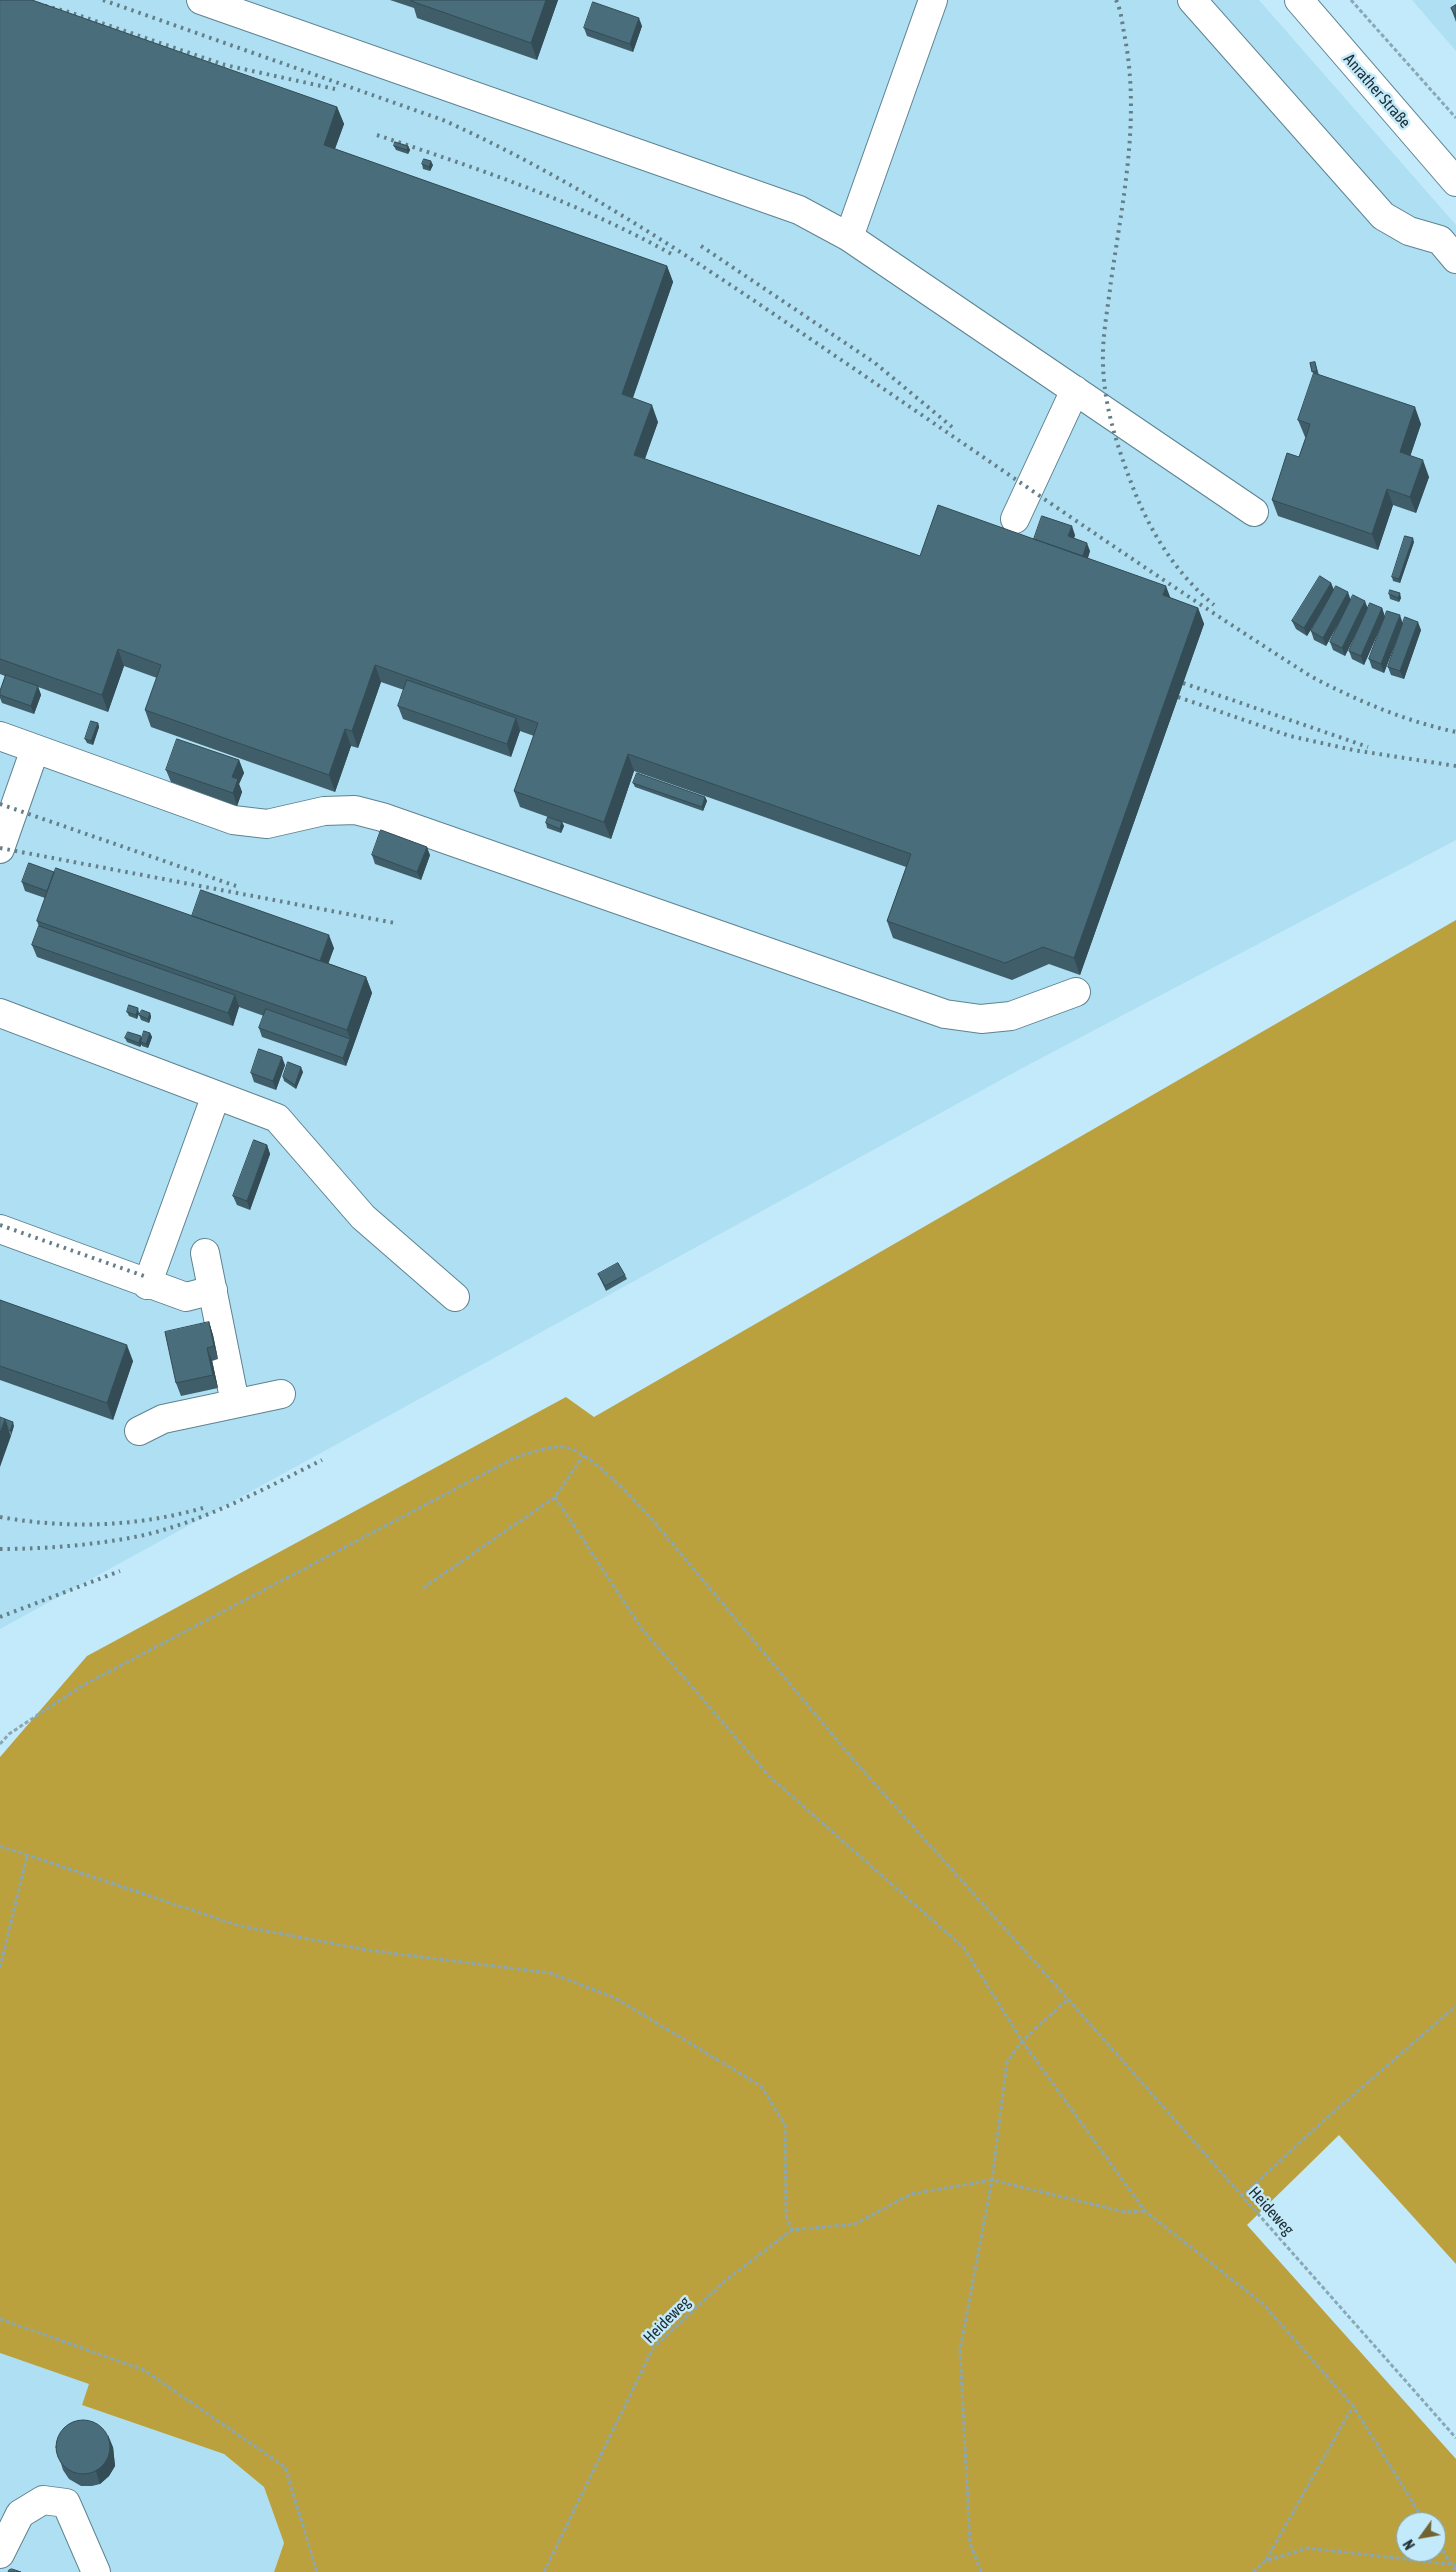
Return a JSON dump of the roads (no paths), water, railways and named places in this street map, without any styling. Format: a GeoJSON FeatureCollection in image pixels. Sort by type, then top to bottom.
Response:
{"type":"FeatureCollection","features":[{"type":"Feature","properties":{"kind":"main road"},"geometry":{"type":"LineString","coordinates":[[201,0],[799,210],[849,237],[1254,512]]}},
{"type":"Feature","properties":{"kind":"main road"},"geometry":{"type":"LineString","coordinates":[[849,237],[933,0]]}},
{"type":"Feature","properties":{"kind":"main road"},"geometry":{"type":"LineString","coordinates":[[1192,0],[1383,216],[1408,231],[1440,240],[1456,259]]}},
{"type":"Feature","properties":{"kind":"main road","name":"Anrather Straße"},"geometry":{"type":"LineString","coordinates":[[1299,0],[1456,182]]}},
{"type":"Feature","properties":{"kind":"main road"},"geometry":{"type":"LineString","coordinates":[[1015,519],[1075,390]]}},
{"type":"Feature","properties":{"kind":"main road"},"geometry":{"type":"LineString","coordinates":[[0,736],[233,820],[267,824],[324,811],[355,810],[372,815],[945,1014],[981,1019],[1011,1016],[1076,992]]}},
{"type":"Feature","properties":{"kind":"main road"},"geometry":{"type":"LineString","coordinates":[[0,849],[35,749]]}},
{"type":"Feature","properties":{"kind":"main road"},"geometry":{"type":"LineString","coordinates":[[0,1014],[277,1118],[363,1217],[455,1297]]}},
{"type":"Feature","properties":{"kind":"main road"},"geometry":{"type":"LineString","coordinates":[[147,1285],[216,1095]]}},
{"type":"Feature","properties":{"kind":"main road"},"geometry":{"type":"LineString","coordinates":[[0,1228],[147,1285],[186,1297],[214,1290]]}},
{"type":"Feature","properties":{"kind":"main road"},"geometry":{"type":"LineString","coordinates":[[205,1253],[214,1290],[235,1403]]}},
{"type":"Feature","properties":{"kind":"main road"},"geometry":{"type":"LineString","coordinates":[[139,1431],[163,1419],[281,1394]]}},
{"type":"Feature","properties":{"kind":"main road"},"geometry":{"type":"LineString","coordinates":[[0,2554],[20,2514],[43,2500],[66,2503],[96,2572]]}},
{"type":"Feature","properties":{"kind":"railway"},"geometry":{"type":"LineString","coordinates":[[23,0],[69,12],[225,65],[335,89]]}},
{"type":"Feature","properties":{"kind":"railway"},"geometry":{"type":"LineString","coordinates":[[103,0],[443,120],[545,171],[595,199],[692,259],[1131,558],[1312,677],[1382,709],[1418,722],[1456,732]]}},
{"type":"Feature","properties":{"kind":"railway"},"geometry":{"type":"LineString","coordinates":[[1116,0],[1121,16],[1129,64],[1131,126],[1125,188],[1104,333],[1103,364],[1106,395],[1112,426],[1121,456],[1139,502],[1155,535],[1188,580],[1214,605]]}},
{"type":"Feature","properties":{"kind":"railway"},"geometry":{"type":"LineString","coordinates":[[377,135],[491,174],[566,203],[675,256]]}},
{"type":"Feature","properties":{"kind":"railway"},"geometry":{"type":"LineString","coordinates":[[701,246],[875,363],[952,427]]}},
{"type":"Feature","properties":{"kind":"railway"},"geometry":{"type":"LineString","coordinates":[[1183,683],[1368,747]]}},
{"type":"Feature","properties":{"kind":"railway"},"geometry":{"type":"LineString","coordinates":[[1178,697],[1290,736],[1353,750],[1456,766]]}},
{"type":"Feature","properties":{"kind":"railway"},"geometry":{"type":"LineString","coordinates":[[0,804],[236,886]]}},
{"type":"Feature","properties":{"kind":"railway"},"geometry":{"type":"LineString","coordinates":[[0,848],[395,923]]}},
{"type":"Feature","properties":{"kind":"railway"},"geometry":{"type":"LineString","coordinates":[[0,1225],[144,1276]]}},
{"type":"Feature","properties":{"kind":"railway"},"geometry":{"type":"LineString","coordinates":[[0,1549],[88,1544],[140,1536],[164,1530],[233,1504],[322,1460]]}},
{"type":"Feature","properties":{"kind":"railway"},"geometry":{"type":"LineString","coordinates":[[0,1517],[51,1523],[102,1524],[153,1519],[203,1508]]}},
{"type":"Feature","properties":{"kind":"railway"},"geometry":{"type":"LineString","coordinates":[[0,1617],[120,1571]]}}]}
